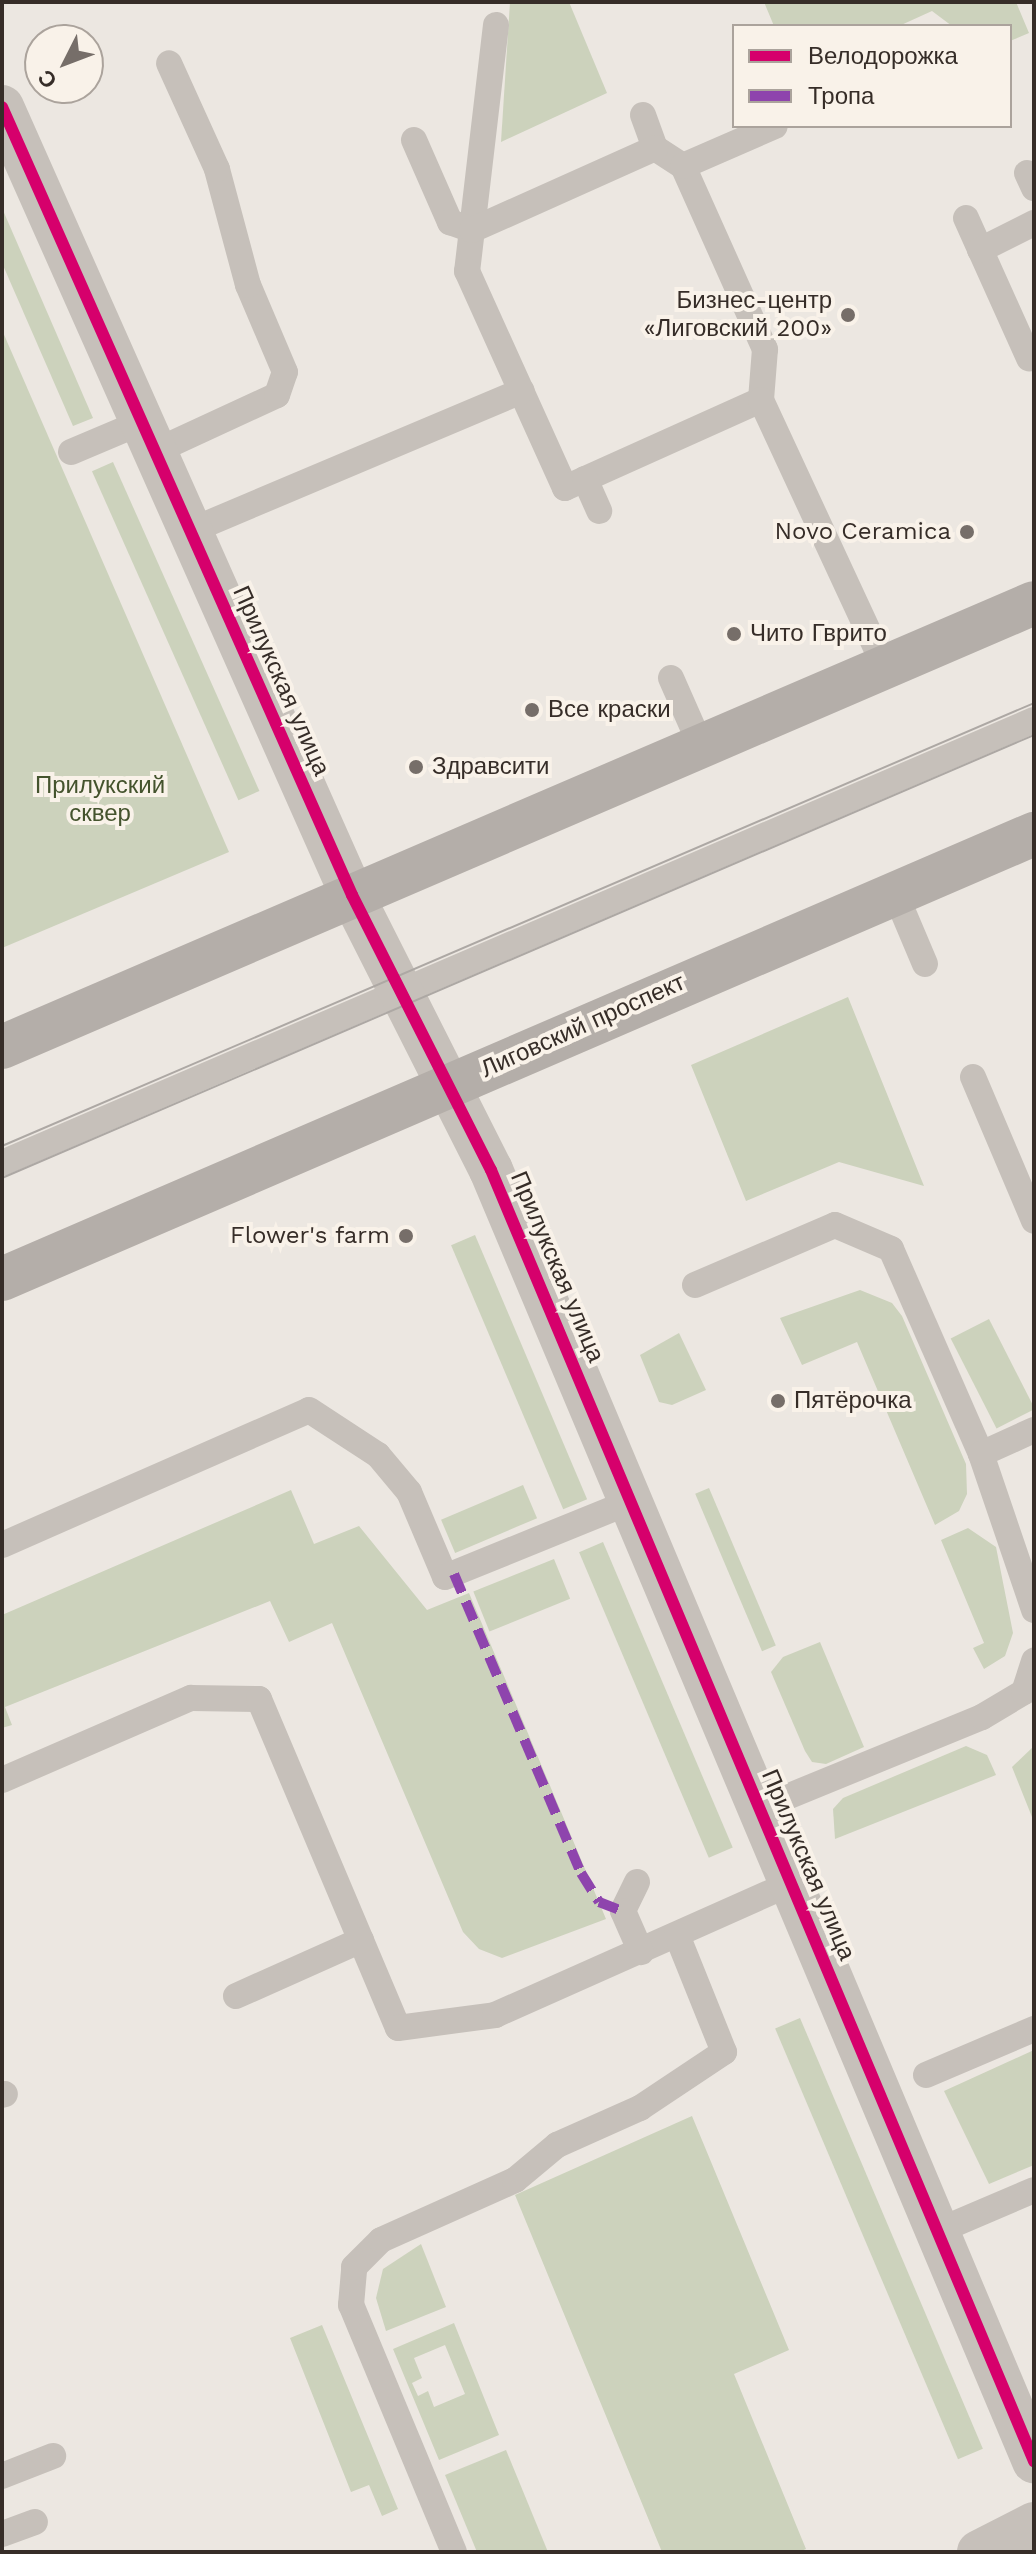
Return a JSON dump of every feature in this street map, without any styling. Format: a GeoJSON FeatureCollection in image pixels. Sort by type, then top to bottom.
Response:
{"type":"FeatureCollection","features":[{"type":"Feature","properties":{"kind":"main road"},"geometry":{"type":"LineString","coordinates":[[2,1047],[1034,603]]}},
{"type":"Feature","properties":{"kind":"main road","name":"Лиговский проспект"},"geometry":{"type":"LineString","coordinates":[[2,1279],[1034,834]]}},
{"type":"Feature","properties":{"kind":"street","name":"Прилукская улица"},"geometry":{"type":"LineString","coordinates":[[5,120],[352,895],[491,1170],[1034,2461]]}},
{"type":"Feature","properties":{"kind":"street"},"geometry":{"type":"LineString","coordinates":[[979,2552],[1034,2524]]}},
{"type":"Feature","properties":{"kind":"lane"},"geometry":{"type":"LineString","coordinates":[[496,25],[467,271],[565,488],[761,400]]}},
{"type":"Feature","properties":{"kind":"lane"},"geometry":{"type":"LineString","coordinates":[[71,452],[149,437],[277,395],[285,372],[248,285],[217,169],[169,63]]}},
{"type":"Feature","properties":{"kind":"lane"},"geometry":{"type":"LineString","coordinates":[[643,115],[655,148],[683,166],[765,349],[761,400],[885,667]]}},
{"type":"Feature","properties":{"kind":"lane"},"geometry":{"type":"LineString","coordinates":[[683,166],[770,128]]}},
{"type":"Feature","properties":{"kind":"lane"},"geometry":{"type":"LineString","coordinates":[[414,140],[450,222],[472,230],[655,148]]}},
{"type":"Feature","properties":{"kind":"lane"},"geometry":{"type":"LineString","coordinates":[[966,218],[1029,358]]}},
{"type":"Feature","properties":{"kind":"lane"},"geometry":{"type":"LineString","coordinates":[[980,250],[1034,223]]}},
{"type":"Feature","properties":{"kind":"lane"},"geometry":{"type":"LineString","coordinates":[[190,531],[522,391]]}},
{"type":"Feature","properties":{"kind":"lane"},"geometry":{"type":"LineString","coordinates":[[585,479],[599,511]]}},
{"type":"Feature","properties":{"kind":"lane"},"geometry":{"type":"LineString","coordinates":[[671,678],[701,746]]}},
{"type":"Feature","properties":{"kind":"lane"},"geometry":{"type":"LineString","coordinates":[[2,1163],[1034,720]]}},
{"type":"Feature","properties":{"kind":"lane"},"geometry":{"type":"LineString","coordinates":[[895,893],[925,964]]}},
{"type":"Feature","properties":{"kind":"lane"},"geometry":{"type":"LineString","coordinates":[[973,1077],[1034,1221]]}},
{"type":"Feature","properties":{"kind":"lane"},"geometry":{"type":"LineString","coordinates":[[695,1285],[835,1225],[891,1249],[981,1454],[1034,1610]]}},
{"type":"Feature","properties":{"kind":"lane"},"geometry":{"type":"LineString","coordinates":[[3,1541],[309,1410],[378,1455],[409,1492],[445,1577],[632,1501]]}},
{"type":"Feature","properties":{"kind":"lane"},"geometry":{"type":"LineString","coordinates":[[981,1454],[1034,1430]]}},
{"type":"Feature","properties":{"kind":"lane"},"geometry":{"type":"LineString","coordinates":[[760,1808],[982,1717],[1024,1692],[1034,1661]]}},
{"type":"Feature","properties":{"kind":"lane"},"geometry":{"type":"LineString","coordinates":[[2,1780],[191,1698],[259,1699],[398,2028],[495,2015],[792,1883]]}},
{"type":"Feature","properties":{"kind":"lane"},"geometry":{"type":"LineString","coordinates":[[637,1882],[623,1911],[641,1952]]}},
{"type":"Feature","properties":{"kind":"lane"},"geometry":{"type":"LineString","coordinates":[[454,2552],[351,2305],[354,2267],[381,2240],[515,2180],[557,2145],[640,2108],[724,2052],[677,1935]]}},
{"type":"Feature","properties":{"kind":"lane"},"geometry":{"type":"LineString","coordinates":[[236,1996],[361,1940]]}},
{"type":"Feature","properties":{"kind":"lane"},"geometry":{"type":"LineString","coordinates":[[926,2075],[1034,2029]]}},
{"type":"Feature","properties":{"kind":"lane"},"geometry":{"type":"LineString","coordinates":[[938,2231],[1034,2190]]}},
{"type":"Feature","properties":{"kind":"lane"},"geometry":{"type":"LineString","coordinates":[[2,2476],[53,2456]]}},
{"type":"Feature","properties":{"kind":"lane"},"geometry":{"type":"LineString","coordinates":[[2,2534],[35,2522]]}},
{"type":"Feature","properties":{"kind":"green space"},"geometry":{"type":"Polygon","coordinates":[[[510,2],[569,2],[607,93],[501,142],[510,2]]]}},
{"type":"Feature","properties":{"kind":"green space"},"geometry":{"type":"Polygon","coordinates":[[[764,2],[1016,2],[1029,33],[1012,40],[1012,24],[949,24],[932,11],[903,24],[773,24],[764,2]]]}},
{"type":"Feature","properties":{"kind":"green space"},"geometry":{"type":"Polygon","coordinates":[[[2,208],[93,418],[73,426],[2,263],[2,208]]]}},
{"type":"Feature","properties":{"kind":"green space","name":"Прилукский сквер"},"geometry":{"type":"Polygon","coordinates":[[[2,330],[229,852],[2,948],[2,330]]]}},
{"type":"Feature","properties":{"kind":"green space"},"geometry":{"type":"Polygon","coordinates":[[[113,462],[259,791],[238,800],[92,471],[113,462]]]}},
{"type":"Feature","properties":{"kind":"green space"},"geometry":{"type":"Polygon","coordinates":[[[848,997],[924,1186],[839,1162],[746,1201],[691,1065],[848,997]]]}},
{"type":"Feature","properties":{"kind":"green space"},"geometry":{"type":"Polygon","coordinates":[[[475,1235],[587,1499],[563,1509],[451,1245],[475,1235]]]}},
{"type":"Feature","properties":{"kind":"green space"},"geometry":{"type":"Polygon","coordinates":[[[860,1290],[892,1303],[902,1316],[966,1464],[967,1494],[959,1511],[935,1525],[857,1342],[802,1365],[780,1318],[860,1290]]]}},
{"type":"Feature","properties":{"kind":"green space"},"geometry":{"type":"Polygon","coordinates":[[[989,1319],[1034,1407],[997,1429],[951,1339],[989,1319]]]}},
{"type":"Feature","properties":{"kind":"green space"},"geometry":{"type":"Polygon","coordinates":[[[679,1333],[706,1390],[672,1405],[659,1402],[640,1355],[679,1333]]]}},
{"type":"Feature","properties":{"kind":"green space"},"geometry":{"type":"Polygon","coordinates":[[[523,1485],[537,1518],[455,1553],[441,1520],[523,1485]]]}},
{"type":"Feature","properties":{"kind":"green space"},"geometry":{"type":"Polygon","coordinates":[[[709,1488],[776,1645],[762,1651],[695,1494],[709,1488]]]}},
{"type":"Feature","properties":{"kind":"green space"},"geometry":{"type":"Polygon","coordinates":[[[291,1490],[314,1544],[359,1526],[427,1610],[469,1593],[606,1919],[502,1958],[479,1949],[463,1932],[332,1623],[289,1642],[270,1601],[5,1707],[12,1725],[2,1728],[2,1615],[291,1490]]]}},
{"type":"Feature","properties":{"kind":"green space"},"geometry":{"type":"Polygon","coordinates":[[[968,1528],[996,1547],[1013,1633],[1005,1656],[984,1669],[973,1648],[984,1643],[941,1540],[968,1528]]]}},
{"type":"Feature","properties":{"kind":"green space"},"geometry":{"type":"Polygon","coordinates":[[[603,1542],[733,1848],[709,1858],[579,1552],[603,1542]]]}},
{"type":"Feature","properties":{"kind":"green space"},"geometry":{"type":"Polygon","coordinates":[[[554,1559],[570,1599],[489,1631],[473,1592],[554,1559]]]}},
{"type":"Feature","properties":{"kind":"green space"},"geometry":{"type":"Polygon","coordinates":[[[820,1642],[864,1747],[826,1764],[812,1762],[805,1751],[771,1672],[783,1657],[820,1642]]]}},
{"type":"Feature","properties":{"kind":"green space"},"geometry":{"type":"Polygon","coordinates":[[[966,1746],[987,1755],[996,1775],[835,1839],[833,1809],[843,1798],[966,1746]]]}},
{"type":"Feature","properties":{"kind":"green space"},"geometry":{"type":"Polygon","coordinates":[[[1034,1746],[1034,1822],[1012,1767],[1034,1746]]]}},
{"type":"Feature","properties":{"kind":"green space"},"geometry":{"type":"Polygon","coordinates":[[[800,2018],[983,2449],[958,2459],[775,2029],[800,2018]]]}},
{"type":"Feature","properties":{"kind":"green space"},"geometry":{"type":"Polygon","coordinates":[[[1034,2050],[1034,2165],[989,2184],[944,2091],[1034,2050]]]}},
{"type":"Feature","properties":{"kind":"green space"},"geometry":{"type":"Polygon","coordinates":[[[692,2116],[789,2350],[734,2374],[806,2549],[799,2552],[662,2552],[515,2195],[692,2116]]]}},
{"type":"Feature","properties":{"kind":"green space"},"geometry":{"type":"Polygon","coordinates":[[[421,2244],[446,2307],[386,2331],[376,2298],[383,2269],[421,2244]]]}},
{"type":"Feature","properties":{"kind":"green space"},"geometry":{"type":"Polygon","coordinates":[[[454,2323],[499,2435],[439,2460],[393,2349],[454,2323]],[[445,2345],[414,2358],[422,2378],[412,2383],[418,2396],[428,2391],[434,2407],[465,2394],[445,2345]]]}},
{"type":"Feature","properties":{"kind":"green space"},"geometry":{"type":"Polygon","coordinates":[[[322,2325],[398,2509],[382,2516],[369,2485],[351,2492],[290,2338],[322,2325]]]}},
{"type":"Feature","properties":{"kind":"green space"},"geometry":{"type":"Polygon","coordinates":[[[506,2450],[548,2552],[477,2552],[445,2475],[506,2450]]]}},
{"type":"Feature","properties":{"kind":"tram line"},"geometry":{"type":"LineString","coordinates":[[2,1146],[1034,703]]}},
{"type":"Feature","properties":{"kind":"tram line"},"geometry":{"type":"LineString","coordinates":[[2,1178],[1034,735]]}},
{"type":"Feature","properties":{"kind":"marked path"},"geometry":{"type":"LineString","coordinates":[[454,1574],[581,1873],[599,1902],[623,1911]]}},
{"type":"Feature","properties":{"kind":"cycle path"},"geometry":{"type":"LineString","coordinates":[[2,107],[352,895],[491,1170],[1034,2461]]}},
{"type":"Feature","properties":{"kind":"place","name":"Бизнес-центр «Лиговский 200»"},"geometry":{"type":"Point","coordinates":[848,315]}},
{"type":"Feature","properties":{"kind":"place","name":"Novo Ceramica"},"geometry":{"type":"Point","coordinates":[967,532]}},
{"type":"Feature","properties":{"kind":"place","name":"Чито Гврито"},"geometry":{"type":"Point","coordinates":[734,634]}},
{"type":"Feature","properties":{"kind":"place","name":"Все краски"},"geometry":{"type":"Point","coordinates":[532,710]}},
{"type":"Feature","properties":{"kind":"place","name":"Здравсити"},"geometry":{"type":"Point","coordinates":[416,767]}},
{"type":"Feature","properties":{"kind":"place","name":"Flower's farm"},"geometry":{"type":"Point","coordinates":[406,1236]}},
{"type":"Feature","properties":{"kind":"place","name":"Пятёрочка"},"geometry":{"type":"Point","coordinates":[778,1401]}}]}
